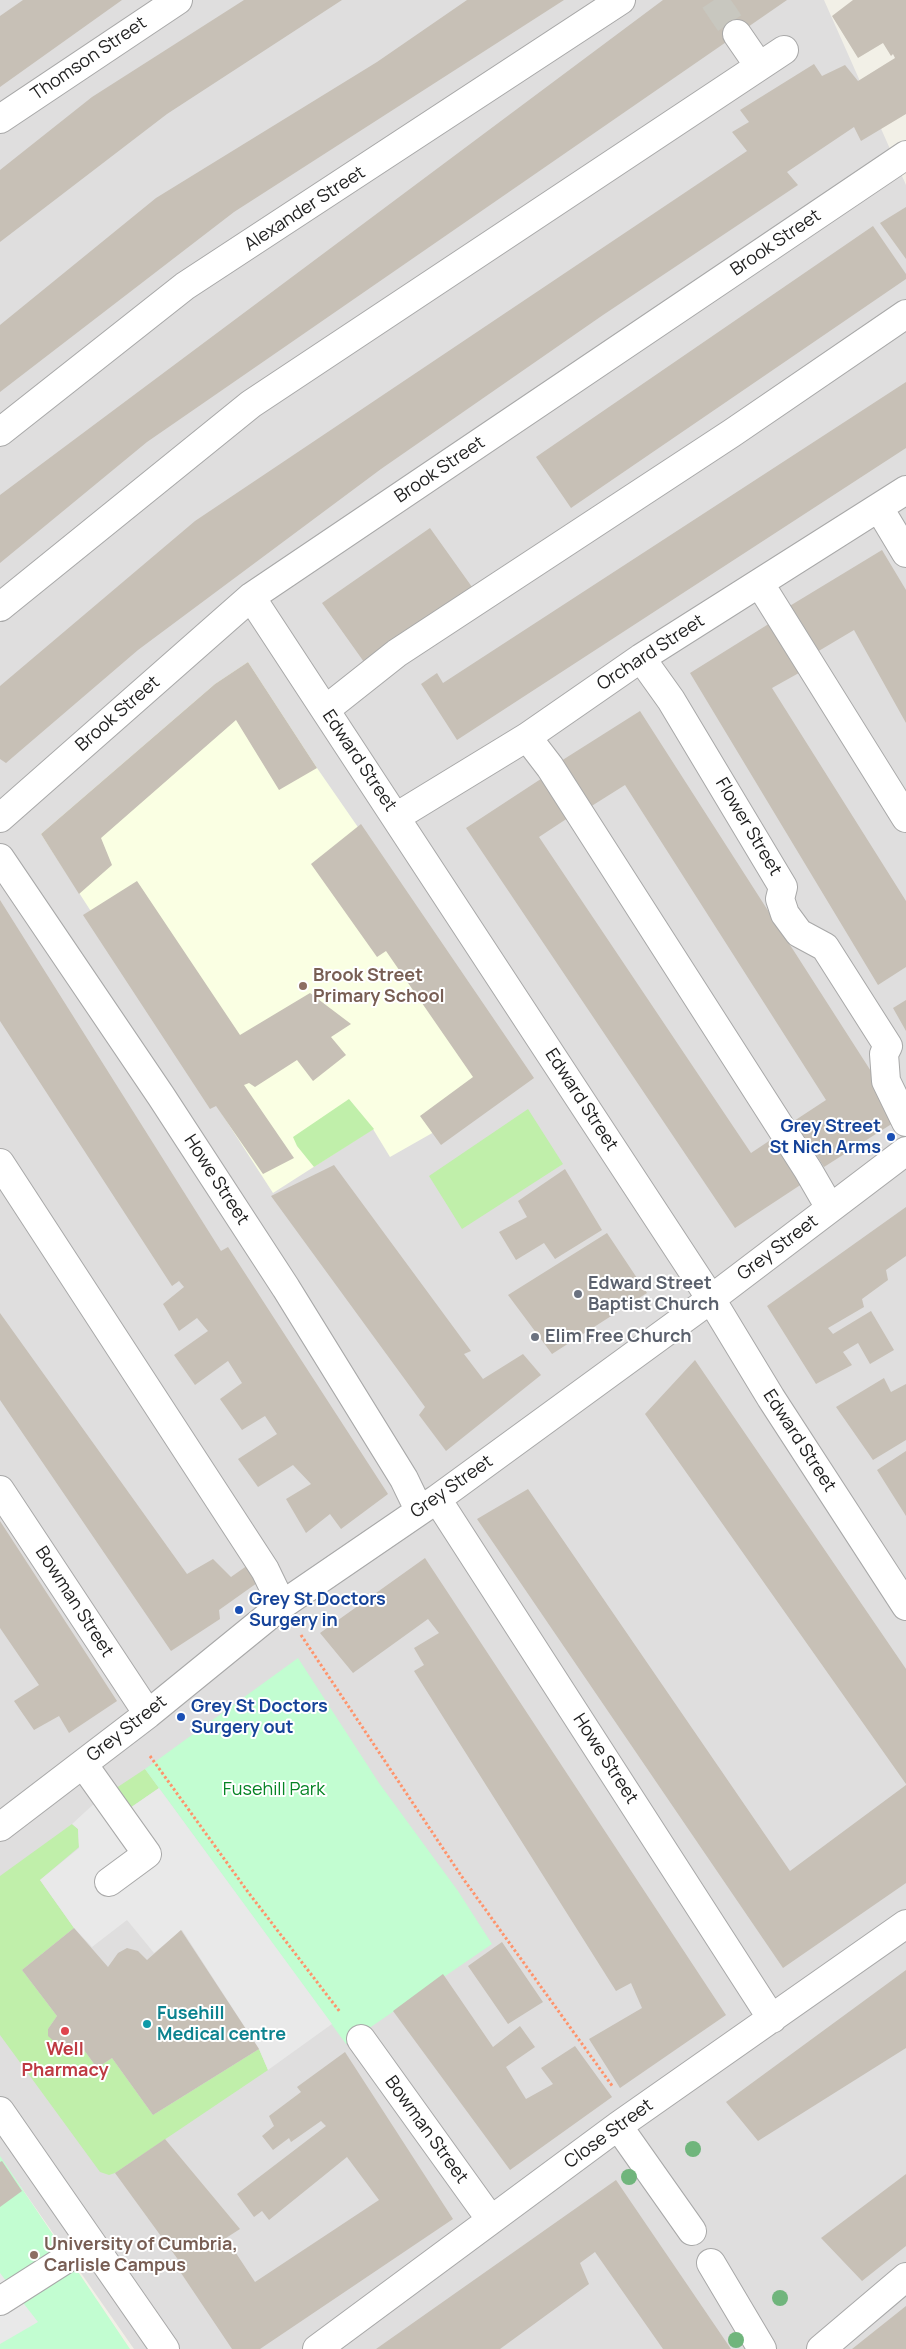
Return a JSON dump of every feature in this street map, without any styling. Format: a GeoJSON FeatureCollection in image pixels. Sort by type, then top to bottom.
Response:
{"type":"FeatureCollection","features":[{"type":"Feature","properties":{"kind":"street","name":"Thomson Street"},"geometry":{"type":"LineString","coordinates":[[0,119],[178,0]]}},
{"type":"Feature","properties":{"kind":"street","name":"Alexander Street"},"geometry":{"type":"LineString","coordinates":[[0,432],[185,286],[620,0]]}},
{"type":"Feature","properties":{"kind":"street"},"geometry":{"type":"LineString","coordinates":[[737,34],[759,66]]}},
{"type":"Feature","properties":{"kind":"street"},"geometry":{"type":"LineString","coordinates":[[0,607],[251,404],[784,50]]}},
{"type":"Feature","properties":{"kind":"street","name":"Brook Street"},"geometry":{"type":"LineString","coordinates":[[0,818],[251,597],[906,155]]}},
{"type":"Feature","properties":{"kind":"street"},"geometry":{"type":"LineString","coordinates":[[325,710],[397,653],[732,433],[906,314]]}},
{"type":"Feature","properties":{"kind":"street","name":"Orchard Street"},"geometry":{"type":"LineString","coordinates":[[396,817],[527,737],[641,658],[906,490]]}},
{"type":"Feature","properties":{"kind":"street"},"geometry":{"type":"LineString","coordinates":[[879,508],[906,553]]}},
{"type":"Feature","properties":{"kind":"street"},"geometry":{"type":"LineString","coordinates":[[760,584],[906,818]]}},
{"type":"Feature","properties":{"kind":"street","name":"Edward Street"},"geometry":{"type":"LineString","coordinates":[[251,597],[711,1299],[771,1398],[906,1606]]}},
{"type":"Feature","properties":{"kind":"street","name":"Flower Street"},"geometry":{"type":"LineString","coordinates":[[641,658],[671,700],[783,886],[780,899],[786,914],[799,933],[825,947],[888,1046],[884,1054],[886,1081],[906,1122]]}},
{"type":"Feature","properties":{"kind":"street"},"geometry":{"type":"LineString","coordinates":[[527,737],[550,767],[808,1170],[830,1208]]}},
{"type":"Feature","properties":{"kind":"street","name":"Howe Street"},"geometry":{"type":"LineString","coordinates":[[0,858],[161,1096],[286,1288],[404,1479],[428,1505],[772,2019]]}},
{"type":"Feature","properties":{"kind":"street","name":"Grey Street"},"geometry":{"type":"LineString","coordinates":[[0,1826],[83,1764],[282,1605],[428,1505],[711,1299],[906,1151]]}},
{"type":"Feature","properties":{"kind":"street"},"geometry":{"type":"LineString","coordinates":[[0,1163],[265,1570],[282,1605]]}},
{"type":"Feature","properties":{"kind":"street","name":"Bowman Street"},"geometry":{"type":"LineString","coordinates":[[0,1490],[139,1720]]}},
{"type":"Feature","properties":{"kind":"street"},"geometry":{"type":"LineString","coordinates":[[83,1764],[148,1854],[109,1882]]}},
{"type":"Feature","properties":{"kind":"street","name":"Close Street"},"geometry":{"type":"LineString","coordinates":[[317,2349],[625,2121],[906,1924]]}},
{"type":"Feature","properties":{"kind":"street","name":"Bowman Street"},"geometry":{"type":"LineString","coordinates":[[361,2039],[491,2220]]}},
{"type":"Feature","properties":{"kind":"street"},"geometry":{"type":"LineString","coordinates":[[0,2111],[165,2349]]}},
{"type":"Feature","properties":{"kind":"street"},"geometry":{"type":"LineString","coordinates":[[625,2121],[692,2231]]}},
{"type":"Feature","properties":{"kind":"street"},"geometry":{"type":"LineString","coordinates":[[0,2301],[91,2242]]}},
{"type":"Feature","properties":{"kind":"street"},"geometry":{"type":"LineString","coordinates":[[711,2263],[762,2349]]}},
{"type":"Feature","properties":{"kind":"street"},"geometry":{"type":"LineString","coordinates":[[821,2349],[906,2277]]}},
{"type":"Feature","properties":{"kind":"path"},"geometry":{"type":"LineString","coordinates":[[282,1605],[625,2121]]}},
{"type":"Feature","properties":{"kind":"path"},"geometry":{"type":"LineString","coordinates":[[139,1720],[248,1892],[361,2039]]}},
{"type":"Feature","properties":{"kind":"shaded area"},"geometry":{"type":"Polygon","coordinates":[[[0,0],[824,0],[906,185],[906,2349],[134,2349],[0,2157],[0,0]]]}},
{"type":"Feature","properties":{"kind":"shaded area","name":"Brook Street Primary School"},"geometry":{"type":"Polygon","coordinates":[[[248,662],[317,768],[531,1077],[390,1157],[373,1129],[273,1193],[41,834],[215,684],[248,662]]]}},
{"type":"Feature","properties":{"kind":"shaded area"},"geometry":{"type":"Polygon","coordinates":[[[159,1788],[332,2024],[268,2070],[259,2049],[182,1930],[154,1953],[127,1920],[92,1947],[74,1928],[40,1880],[79,1848],[78,1829],[72,1824],[98,1800],[114,1819],[159,1788]]]}},
{"type":"Feature","properties":{"kind":"shaded area"},"geometry":{"type":"Polygon","coordinates":[[[0,2273],[38,2322],[0,2344],[0,2273]]]}},
{"type":"Feature","properties":{"kind":"green space"},"geometry":{"type":"Polygon","coordinates":[[[349,1099],[374,1129],[314,1167],[297,1146],[293,1137],[349,1099]]]}},
{"type":"Feature","properties":{"kind":"green space"},"geometry":{"type":"Polygon","coordinates":[[[528,1109],[563,1164],[462,1229],[429,1176],[528,1109]]]}},
{"type":"Feature","properties":{"kind":"green space","name":"Fusehill Park"},"geometry":{"type":"Polygon","coordinates":[[[298,1658],[379,1783],[458,1891],[492,1944],[346,2044],[145,1769],[298,1658]]]}},
{"type":"Feature","properties":{"kind":"green space"},"geometry":{"type":"Polygon","coordinates":[[[145,1769],[159,1788],[114,1819],[98,1800],[145,1769]]]}},
{"type":"Feature","properties":{"kind":"green space"},"geometry":{"type":"Polygon","coordinates":[[[72,1824],[78,1829],[79,1847],[40,1880],[74,1928],[22,1970],[57,2016],[48,2029],[48,2035],[57,2044],[65,2047],[79,2043],[97,2068],[112,2058],[153,2115],[259,2049],[268,2070],[115,2173],[109,2175],[100,2172],[0,2035],[0,1876],[72,1824]]]}},
{"type":"Feature","properties":{"kind":"green space","name":"University of Cumbria, Carlisle Campus"},"geometry":{"type":"Polygon","coordinates":[[[0,2156],[130,2349],[0,2349],[0,2156]]]}},
{"type":"Feature","properties":{"kind":"building"},"geometry":{"type":"Polygon","coordinates":[[[23,0],[122,0],[0,87],[0,16],[23,0]]]}},
{"type":"Feature","properties":{"kind":"building"},"geometry":{"type":"Polygon","coordinates":[[[244,0],[342,0],[167,114],[0,242],[0,170],[92,97],[244,0]]]}},
{"type":"Feature","properties":{"kind":"building"},"geometry":{"type":"Polygon","coordinates":[[[467,0],[564,0],[234,212],[0,392],[0,325],[156,198],[377,62],[467,0]]]}},
{"type":"Feature","properties":{"kind":"building"},"geometry":{"type":"Polygon","coordinates":[[[663,0],[787,0],[147,442],[0,563],[0,495],[663,0]]]}},
{"type":"Feature","properties":{"kind":"building"},"geometry":{"type":"Polygon","coordinates":[[[853,0],[906,0],[906,114],[861,141],[854,127],[787,172],[798,185],[603,315],[381,469],[138,650],[6,763],[0,759],[0,686],[195,521],[747,151],[732,132],[749,122],[740,110],[814,64],[822,76],[845,65],[858,81],[895,58],[893,54],[891,56],[883,43],[858,58],[832,16],[853,0]]]}},
{"type":"Feature","properties":{"kind":"building"},"geometry":{"type":"Polygon","coordinates":[[[906,207],[906,259],[880,223],[906,207]]]}},
{"type":"Feature","properties":{"kind":"building"},"geometry":{"type":"Polygon","coordinates":[[[873,226],[906,274],[906,279],[571,508],[536,457],[873,226]]]}},
{"type":"Feature","properties":{"kind":"building"},"geometry":{"type":"Polygon","coordinates":[[[906,382],[906,448],[457,740],[421,684],[437,673],[443,683],[906,382]]]}},
{"type":"Feature","properties":{"kind":"building"},"geometry":{"type":"Polygon","coordinates":[[[430,528],[477,594],[369,669],[322,603],[430,528]]]}},
{"type":"Feature","properties":{"kind":"building"},"geometry":{"type":"Polygon","coordinates":[[[882,550],[906,590],[906,723],[854,630],[817,652],[788,607],[882,550]]]}},
{"type":"Feature","properties":{"kind":"building"},"geometry":{"type":"Polygon","coordinates":[[[775,620],[806,669],[772,688],[906,901],[906,967],[878,985],[690,673],[775,620]]]}},
{"type":"Feature","properties":{"kind":"building"},"geometry":{"type":"Polygon","coordinates":[[[248,662],[317,768],[279,790],[236,720],[101,838],[112,865],[79,894],[41,834],[215,684],[248,662]]]}},
{"type":"Feature","properties":{"kind":"building"},"geometry":{"type":"Polygon","coordinates":[[[640,711],[901,1118],[824,1167],[794,1121],[826,1100],[625,785],[590,807],[561,761],[640,711]]]}},
{"type":"Feature","properties":{"kind":"building"},"geometry":{"type":"Polygon","coordinates":[[[553,771],[580,810],[539,837],[751,1153],[781,1133],[811,1178],[735,1228],[466,828],[553,771]]]}},
{"type":"Feature","properties":{"kind":"building"},"geometry":{"type":"Polygon","coordinates":[[[361,824],[534,1078],[441,1145],[420,1116],[473,1077],[386,951],[377,957],[311,864],[361,824]]]}},
{"type":"Feature","properties":{"kind":"building"},"geometry":{"type":"Polygon","coordinates":[[[137,881],[240,1035],[310,993],[351,1024],[331,1037],[346,1055],[313,1081],[297,1060],[255,1087],[249,1083],[244,1085],[294,1158],[263,1174],[216,1106],[210,1109],[83,915],[137,881]]]}},
{"type":"Feature","properties":{"kind":"building"},"geometry":{"type":"Polygon","coordinates":[[[0,900],[221,1251],[228,1247],[388,1494],[341,1529],[330,1514],[306,1533],[286,1499],[311,1484],[293,1465],[258,1487],[238,1459],[277,1434],[265,1416],[242,1430],[220,1399],[242,1383],[228,1361],[195,1385],[174,1355],[208,1331],[197,1318],[179,1331],[163,1304],[184,1287],[179,1281],[172,1286],[0,1021],[0,900]]]}},
{"type":"Feature","properties":{"kind":"building"},"geometry":{"type":"Polygon","coordinates":[[[906,1000],[906,1031],[893,1008],[906,1000]]]}},
{"type":"Feature","properties":{"kind":"building"},"geometry":{"type":"Polygon","coordinates":[[[334,1165],[471,1351],[464,1354],[483,1379],[523,1354],[541,1375],[446,1451],[419,1415],[425,1407],[271,1196],[334,1165]]]}},
{"type":"Feature","properties":{"kind":"building"},"geometry":{"type":"Polygon","coordinates":[[[565,1169],[602,1230],[555,1259],[544,1243],[516,1260],[499,1232],[527,1217],[518,1201],[565,1169]]]}},
{"type":"Feature","properties":{"kind":"building"},"geometry":{"type":"Polygon","coordinates":[[[906,1207],[906,1256],[886,1270],[888,1280],[862,1299],[864,1307],[828,1328],[833,1334],[871,1311],[894,1350],[870,1364],[858,1343],[843,1352],[852,1365],[816,1384],[767,1306],[906,1207]]]}},
{"type":"Feature","properties":{"kind":"building","name":"Edward Street Baptist Church"},"geometry":{"type":"Polygon","coordinates":[[[607,1233],[647,1293],[552,1354],[508,1295],[607,1233]]]}},
{"type":"Feature","properties":{"kind":"building"},"geometry":{"type":"Polygon","coordinates":[[[0,1313],[187,1574],[213,1559],[231,1577],[248,1565],[257,1583],[219,1610],[220,1619],[171,1651],[0,1400],[0,1313]]]}},
{"type":"Feature","properties":{"kind":"building"},"geometry":{"type":"Polygon","coordinates":[[[695,1360],[906,1669],[906,1784],[645,1414],[695,1360]]]}},
{"type":"Feature","properties":{"kind":"building"},"geometry":{"type":"Polygon","coordinates":[[[884,1378],[891,1392],[906,1384],[906,1440],[873,1460],[836,1407],[884,1378]]]}},
{"type":"Feature","properties":{"kind":"building"},"geometry":{"type":"Polygon","coordinates":[[[906,1451],[906,1516],[877,1470],[906,1451]]]}},
{"type":"Feature","properties":{"kind":"building"},"geometry":{"type":"Polygon","coordinates":[[[528,1489],[790,1871],[906,1785],[906,1883],[783,1968],[477,1519],[528,1489]]]}},
{"type":"Feature","properties":{"kind":"building"},"geometry":{"type":"Polygon","coordinates":[[[0,1521],[117,1701],[69,1733],[59,1716],[34,1730],[14,1701],[39,1685],[0,1628],[0,1521]]]}},
{"type":"Feature","properties":{"kind":"building"},"geometry":{"type":"Polygon","coordinates":[[[425,1558],[726,2015],[620,2088],[589,2039],[642,2008],[631,1983],[616,1991],[414,1671],[424,1665],[414,1648],[439,1633],[428,1619],[353,1673],[320,1633],[425,1558]]]}},
{"type":"Feature","properties":{"kind":"building","name":"Fusehill Medical centre"},"geometry":{"type":"Polygon","coordinates":[[[74,1928],[108,1967],[118,1953],[127,1948],[138,1951],[147,1960],[181,1930],[259,2049],[153,2115],[112,2058],[97,2068],[79,2043],[65,2047],[57,2044],[48,2036],[48,2029],[57,2016],[22,1970],[74,1928]]]}},
{"type":"Feature","properties":{"kind":"building"},"geometry":{"type":"Polygon","coordinates":[[[502,1942],[543,2002],[508,2024],[468,1966],[502,1942]]]}},
{"type":"Feature","properties":{"kind":"building"},"geometry":{"type":"Polygon","coordinates":[[[906,1970],[906,2048],[758,2141],[726,2102],[906,1970]]]}},
{"type":"Feature","properties":{"kind":"building"},"geometry":{"type":"Polygon","coordinates":[[[443,1974],[493,2047],[520,2026],[535,2047],[506,2067],[526,2099],[553,2084],[541,2068],[575,2046],[612,2097],[510,2170],[393,2011],[443,1974]]]}},
{"type":"Feature","properties":{"kind":"building"},"geometry":{"type":"Polygon","coordinates":[[[345,2052],[453,2219],[260,2349],[232,2349],[179,2270],[182,2265],[115,2173],[165,2139],[240,2229],[226,2238],[255,2282],[379,2200],[347,2157],[269,2220],[262,2211],[254,2217],[237,2194],[326,2126],[321,2121],[291,2142],[289,2138],[273,2150],[262,2136],[274,2126],[269,2116],[301,2092],[297,2087],[345,2052]]]}},
{"type":"Feature","properties":{"kind":"building"},"geometry":{"type":"Polygon","coordinates":[[[2,2161],[22,2191],[0,2207],[0,2162],[2,2161]]]}},
{"type":"Feature","properties":{"kind":"building"},"geometry":{"type":"Polygon","coordinates":[[[906,2174],[906,2246],[862,2281],[821,2238],[906,2174]]]}},
{"type":"Feature","properties":{"kind":"building"},"geometry":{"type":"Polygon","coordinates":[[[616,2180],[731,2349],[663,2349],[595,2252],[580,2263],[589,2284],[500,2349],[376,2349],[616,2180]]]}},
{"type":"Feature","properties":{"kind":"building"},"geometry":{"type":"Polygon","coordinates":[[[906,2306],[906,2349],[852,2349],[906,2306]]]}},
{"type":"Feature","properties":{"kind":"tunnel"},"geometry":{"type":"LineString","coordinates":[[714,0],[737,34]]}},
{"type":"Feature","properties":{"kind":"place","name":"Brook Street Primary School"},"geometry":{"type":"Point","coordinates":[303,986]}},
{"type":"Feature","properties":{"kind":"place","name":"Grey Street St Nich Arms"},"geometry":{"type":"Point","coordinates":[891,1137]}},
{"type":"Feature","properties":{"kind":"place","name":"Edward Street Baptist Church"},"geometry":{"type":"Point","coordinates":[578,1294]}},
{"type":"Feature","properties":{"kind":"place","name":"Elim Free Church"},"geometry":{"type":"Point","coordinates":[535,1337]}},
{"type":"Feature","properties":{"kind":"place","name":"Grey St Doctors Surgery in"},"geometry":{"type":"Point","coordinates":[239,1610]}},
{"type":"Feature","properties":{"kind":"place","name":"Grey St Doctors Surgery out"},"geometry":{"type":"Point","coordinates":[181,1717]}},
{"type":"Feature","properties":{"kind":"place","name":"Fusehill Medical centre"},"geometry":{"type":"Point","coordinates":[147,2024]}},
{"type":"Feature","properties":{"kind":"place","name":"Well Pharmacy"},"geometry":{"type":"Point","coordinates":[65,2031]}},
{"type":"Feature","properties":{"kind":"place","name":"University of Cumbria, Carlisle Campus"},"geometry":{"type":"Point","coordinates":[34,2255]}}]}
